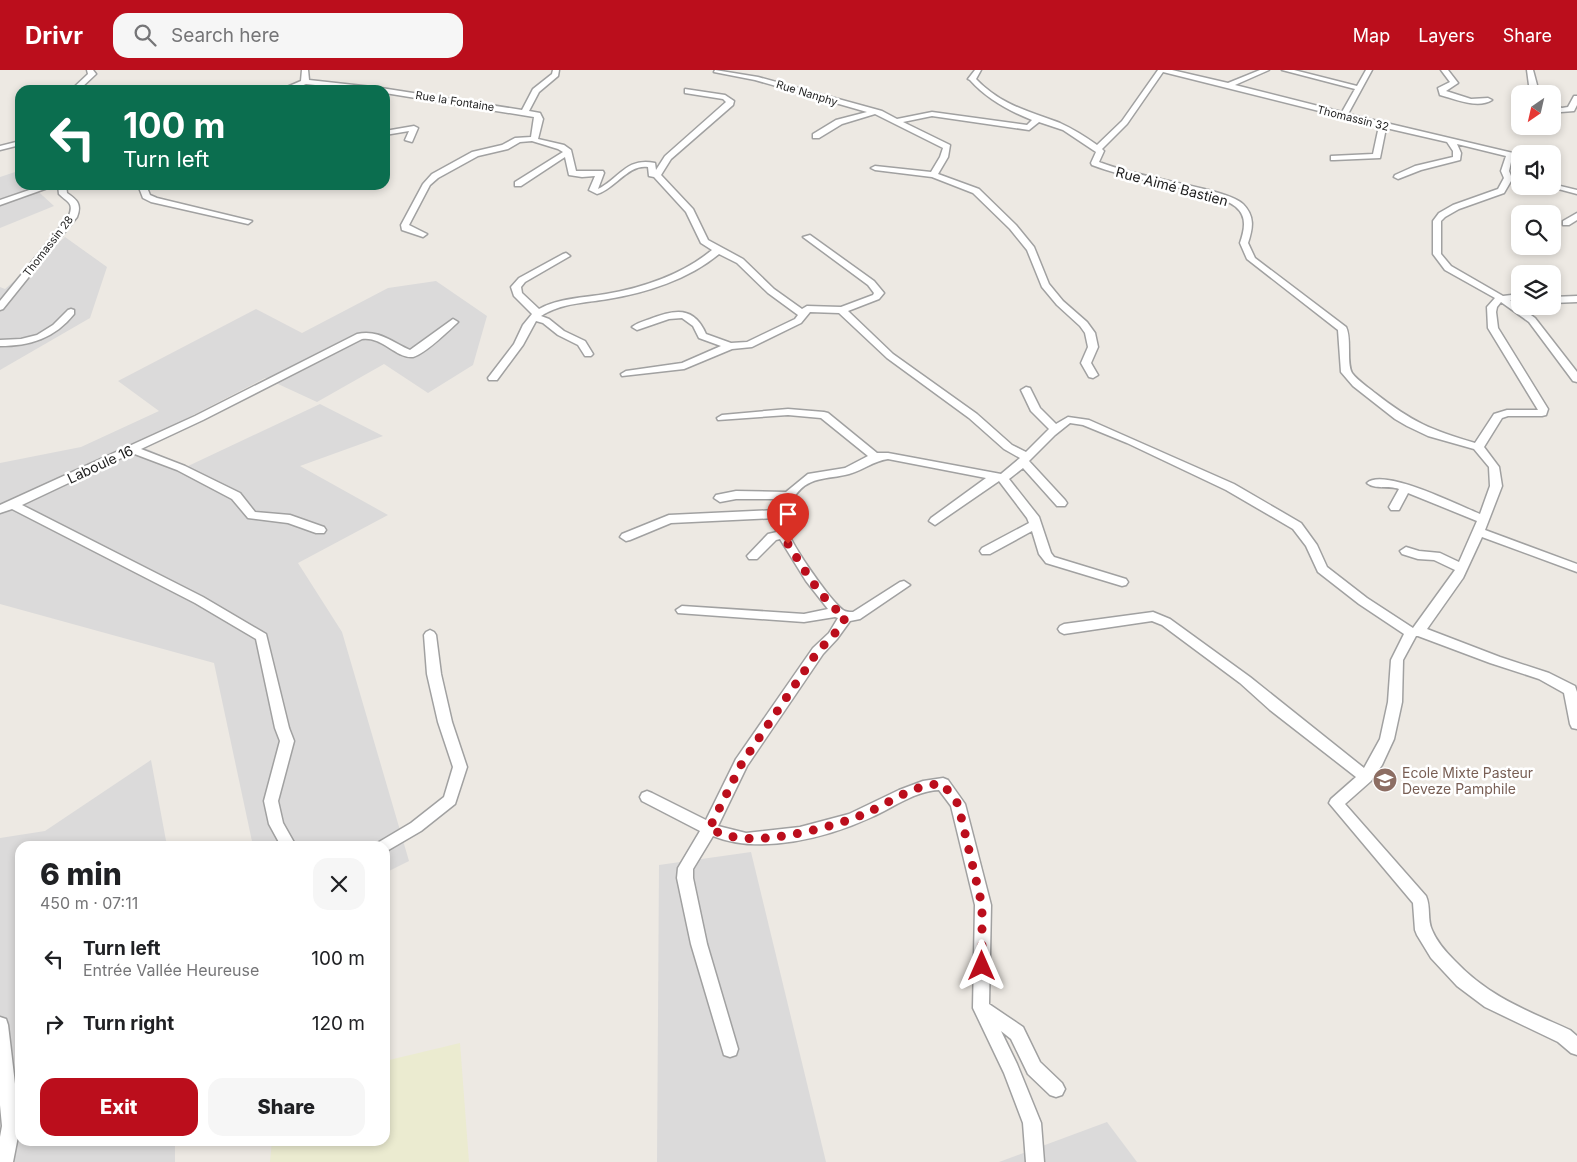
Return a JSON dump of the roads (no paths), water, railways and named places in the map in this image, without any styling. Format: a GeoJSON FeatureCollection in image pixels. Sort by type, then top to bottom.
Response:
{"type":"FeatureCollection","features":[{"type":"Feature","properties":{"kind":"street"},"geometry":{"type":"LineString","coordinates":[[80,85],[92,74],[90,70]]}},
{"type":"Feature","properties":{"kind":"street"},"geometry":{"type":"LineString","coordinates":[[297,85],[305,82],[305,70]]}},
{"type":"Feature","properties":{"kind":"street"},"geometry":{"type":"LineString","coordinates":[[534,139],[539,119],[537,115],[524,112],[536,92],[556,75],[556,70]]}},
{"type":"Feature","properties":{"kind":"street","name":"Rue Nanphy"},"geometry":{"type":"LineString","coordinates":[[720,70],[717,72],[756,78],[875,112],[898,121],[947,147],[944,157],[933,174]]}},
{"type":"Feature","properties":{"kind":"street"},"geometry":{"type":"LineString","coordinates":[[978,70],[972,79],[976,84],[1010,107],[1037,119],[1060,126],[1097,149],[1112,138],[1126,122],[1161,70]]}},
{"type":"Feature","properties":{"kind":"street","name":"Thomassin 32"},"geometry":{"type":"LineString","coordinates":[[1161,70],[1510,155],[1505,171],[1508,178]]}},
{"type":"Feature","properties":{"kind":"street"},"geometry":{"type":"LineString","coordinates":[[1227,86],[1266,70]]}},
{"type":"Feature","properties":{"kind":"street"},"geometry":{"type":"LineString","coordinates":[[1285,70],[1358,88]]}},
{"type":"Feature","properties":{"kind":"street"},"geometry":{"type":"LineString","coordinates":[[1344,115],[1369,70]]}},
{"type":"Feature","properties":{"kind":"street"},"geometry":{"type":"LineString","coordinates":[[1444,70],[1454,83],[1441,90],[1443,93],[1471,101],[1488,100]]}},
{"type":"Feature","properties":{"kind":"street"},"geometry":{"type":"LineString","coordinates":[[1530,70],[1533,85]]}},
{"type":"Feature","properties":{"kind":"street","name":"Rue la Fontaine"},"geometry":{"type":"LineString","coordinates":[[305,82],[333,85]]}},
{"type":"Feature","properties":{"kind":"street"},"geometry":{"type":"LineString","coordinates":[[657,175],[668,158],[730,103],[725,98],[688,91]]}},
{"type":"Feature","properties":{"kind":"street","name":"Rue la Fontaine"},"geometry":{"type":"LineString","coordinates":[[390,92],[524,112]]}},
{"type":"Feature","properties":{"kind":"street"},"geometry":{"type":"LineString","coordinates":[[1561,110],[1571,109],[1576,100]]}},
{"type":"Feature","properties":{"kind":"street"},"geometry":{"type":"LineString","coordinates":[[816,136],[839,122],[875,112]]}},
{"type":"Feature","properties":{"kind":"street"},"geometry":{"type":"LineString","coordinates":[[898,121],[932,114],[1029,128],[1037,119]]}},
{"type":"Feature","properties":{"kind":"street"},"geometry":{"type":"LineString","coordinates":[[1334,158],[1377,156],[1383,125]]}},
{"type":"Feature","properties":{"kind":"street"},"geometry":{"type":"LineString","coordinates":[[390,132],[414,128],[409,140]]}},
{"type":"Feature","properties":{"kind":"street"},"geometry":{"type":"LineString","coordinates":[[423,234],[405,228],[405,225],[430,180],[475,154],[505,148],[518,140],[534,139],[540,143],[561,147],[568,152],[572,172],[582,175],[600,173],[593,190],[595,192],[601,190],[628,170],[642,164],[652,166],[652,174],[657,175],[690,211],[704,241],[745,264],[767,288],[802,313]]}},
{"type":"Feature","properties":{"kind":"street"},"geometry":{"type":"LineString","coordinates":[[1398,177],[1418,168],[1457,158],[1456,148],[1450,140]]}},
{"type":"Feature","properties":{"kind":"street"},"geometry":{"type":"LineString","coordinates":[[0,148],[15,144]]}},
{"type":"Feature","properties":{"kind":"street","name":"Rue Aimé Bastien"},"geometry":{"type":"LineString","coordinates":[[1097,149],[1100,151],[1096,163],[1116,171],[1156,179],[1207,193],[1239,205],[1247,216],[1249,227],[1244,243],[1251,260],[1343,329],[1346,372],[1357,384],[1399,417],[1411,424],[1432,434],[1478,448]]}},
{"type":"Feature","properties":{"kind":"street"},"geometry":{"type":"LineString","coordinates":[[518,184],[568,152]]}},
{"type":"Feature","properties":{"kind":"street"},"geometry":{"type":"LineString","coordinates":[[875,168],[933,174],[976,191],[1014,227],[1031,249],[1044,285],[1060,303],[1084,324],[1090,333],[1093,347],[1086,363],[1093,375]]}},
{"type":"Feature","properties":{"kind":"street"},"geometry":{"type":"LineString","coordinates":[[1511,178],[1508,178],[1501,192],[1456,207],[1442,215],[1437,221],[1436,254],[1448,268],[1501,298],[1532,320],[1577,379]]}},
{"type":"Feature","properties":{"kind":"street"},"geometry":{"type":"LineString","coordinates":[[1561,188],[1577,192]]}},
{"type":"Feature","properties":{"kind":"street"},"geometry":{"type":"LineString","coordinates":[[0,202],[37,190]]}},
{"type":"Feature","properties":{"kind":"street","name":"Thomassin 28"},"geometry":{"type":"LineString","coordinates":[[0,306],[73,217],[76,209],[74,202],[63,194],[62,190]]}},
{"type":"Feature","properties":{"kind":"street"},"geometry":{"type":"LineString","coordinates":[[144,190],[146,196],[154,200],[248,221]]}},
{"type":"Feature","properties":{"kind":"street"},"geometry":{"type":"LineString","coordinates":[[1566,223],[1577,216]]}},
{"type":"Feature","properties":{"kind":"street"},"geometry":{"type":"LineString","coordinates":[[637,328],[682,314],[691,316],[698,324],[702,336],[730,346],[742,346],[756,342],[798,321],[802,313],[807,309],[842,310],[876,297],[879,293],[871,283],[807,237]]}},
{"type":"Feature","properties":{"kind":"street"},"geometry":{"type":"LineString","coordinates":[[493,378],[519,344],[536,315],[556,305],[608,297],[666,280],[681,274],[718,250]]}},
{"type":"Feature","properties":{"kind":"street"},"geometry":{"type":"LineString","coordinates":[[566,256],[522,280],[516,287],[517,294],[536,315],[562,333],[582,343],[588,354]]}},
{"type":"Feature","properties":{"kind":"street"},"geometry":{"type":"LineString","coordinates":[[1511,297],[1501,298],[1496,301],[1490,312],[1493,328],[1543,409],[1542,413],[1507,413],[1498,416],[1478,448],[1494,467],[1496,486],[1484,520],[1457,578],[1415,632],[1398,660],[1395,702],[1387,739],[1377,761],[1366,777],[1336,803],[1421,901],[1423,930],[1437,952],[1462,981],[1491,1002],[1564,1036],[1577,1047]]}},
{"type":"Feature","properties":{"kind":"street"},"geometry":{"type":"LineString","coordinates":[[1561,300],[1577,299]]}},
{"type":"Feature","properties":{"kind":"street"},"geometry":{"type":"LineString","coordinates":[[842,310],[890,356],[973,416],[1024,459],[1061,502]]}},
{"type":"Feature","properties":{"kind":"street"},"geometry":{"type":"LineString","coordinates":[[0,344],[14,344],[32,340],[55,330],[70,312]]}},
{"type":"Feature","properties":{"kind":"street","name":"Laboule 16"},"geometry":{"type":"LineString","coordinates":[[0,509],[13,505],[199,418],[360,336],[373,334],[411,354],[428,344],[453,322]]}},
{"type":"Feature","properties":{"kind":"street"},"geometry":{"type":"LineString","coordinates":[[626,374],[684,366],[730,346]]}},
{"type":"Feature","properties":{"kind":"street"},"geometry":{"type":"LineString","coordinates":[[1026,390],[1035,409],[1054,428]]}},
{"type":"Feature","properties":{"kind":"street"},"geometry":{"type":"LineString","coordinates":[[722,418],[788,412],[824,415],[875,457]]}},
{"type":"Feature","properties":{"kind":"street"},"geometry":{"type":"LineString","coordinates":[[935,520],[999,477],[1016,470],[1054,428],[1068,420],[1085,422],[1230,487],[1297,526],[1311,546],[1322,569],[1363,601],[1415,632],[1544,676],[1570,690],[1577,724]]}},
{"type":"Feature","properties":{"kind":"street"},"geometry":{"type":"LineString","coordinates":[[132,448],[181,468],[236,496],[252,515],[290,519],[320,530]]}},
{"type":"Feature","properties":{"kind":"street"},"geometry":{"type":"LineString","coordinates":[[842,615],[810,578],[783,535],[780,526],[781,514],[790,496],[812,476],[848,471],[875,457],[903,458],[999,477],[1033,516],[1045,554],[1050,560],[1122,582]]}},
{"type":"Feature","properties":{"kind":"street"},"geometry":{"type":"LineString","coordinates":[[1373,483],[1394,483],[1484,520]]}},
{"type":"Feature","properties":{"kind":"street"},"geometry":{"type":"LineString","coordinates":[[1395,507],[1406,488]]}},
{"type":"Feature","properties":{"kind":"street"},"geometry":{"type":"LineString","coordinates":[[720,498],[736,495],[790,496]]}},
{"type":"Feature","properties":{"kind":"street"},"geometry":{"type":"LineString","coordinates":[[13,505],[199,600],[262,637],[282,728],[287,741],[278,783],[271,801],[276,824],[286,841]]}},
{"type":"Feature","properties":{"kind":"street"},"geometry":{"type":"LineString","coordinates":[[626,537],[669,519],[781,514]]}},
{"type":"Feature","properties":{"kind":"street"},"geometry":{"type":"LineString","coordinates":[[986,551],[1036,524]]}},
{"type":"Feature","properties":{"kind":"street"},"geometry":{"type":"LineString","coordinates":[[1479,532],[1577,568]]}},
{"type":"Feature","properties":{"kind":"street"},"geometry":{"type":"LineString","coordinates":[[753,556],[772,537],[783,535]]}},
{"type":"Feature","properties":{"kind":"street"},"geometry":{"type":"LineString","coordinates":[[1406,551],[1418,556],[1429,554],[1436,556],[1462,569]]}},
{"type":"Feature","properties":{"kind":"street"},"geometry":{"type":"LineString","coordinates":[[682,610],[804,618],[842,615],[856,616],[904,585]]}},
{"type":"Feature","properties":{"kind":"street"},"geometry":{"type":"LineString","coordinates":[[730,1049],[699,944],[685,878],[686,868],[709,829],[742,763],[818,651],[833,636],[842,615]]}},
{"type":"Feature","properties":{"kind":"street"},"geometry":{"type":"LineString","coordinates":[[1064,629],[1153,616],[1166,622],[1245,680],[1275,706],[1366,777]]}},
{"type":"Feature","properties":{"kind":"street"},"geometry":{"type":"LineString","coordinates":[[390,842],[416,827],[450,800],[460,767],[445,722],[436,684],[430,635]]}},
{"type":"Feature","properties":{"kind":"street"},"geometry":{"type":"LineString","coordinates":[[647,797],[709,829],[735,838],[785,835],[850,820],[914,790],[932,784],[943,784],[958,804],[982,905],[981,1008],[1011,1070],[1032,1123],[1035,1162]]}},
{"type":"Feature","properties":{"kind":"street"},"geometry":{"type":"LineString","coordinates":[[981,1008],[1018,1033],[1034,1068],[1056,1089]]}},
{"type":"Feature","properties":{"kind":"street"},"geometry":{"type":"LineString","coordinates":[[0,1025],[11,1126],[4,1162]]}},
{"type":"Feature","properties":{"kind":"place","name":"Ecole Mixte Pasteur Deveze Pamphile"},"geometry":{"type":"Point","coordinates":[1385,780]}}]}
